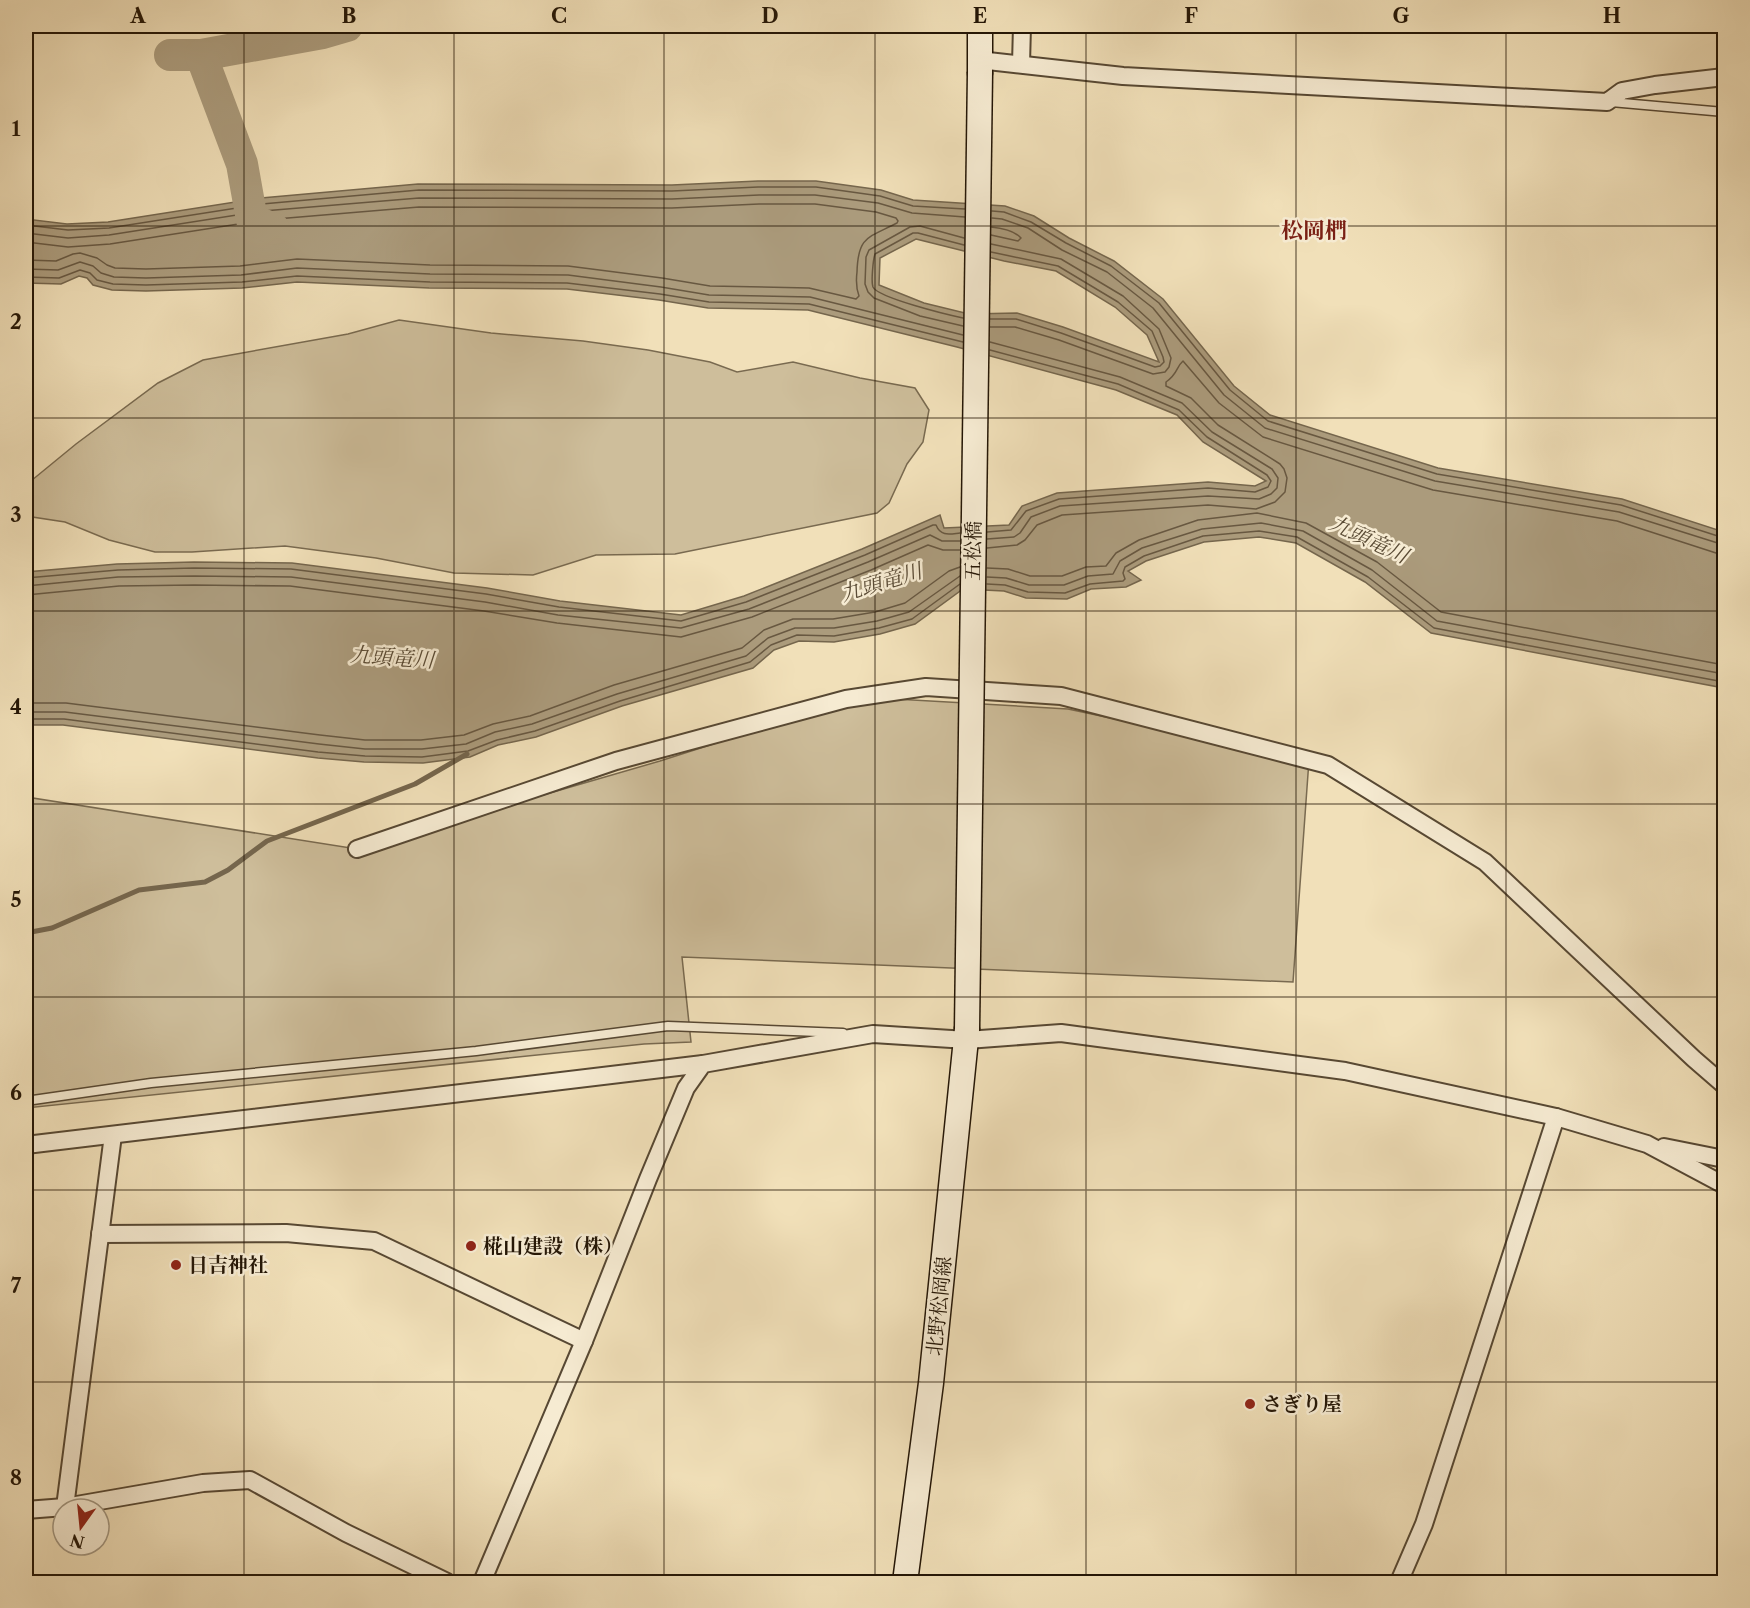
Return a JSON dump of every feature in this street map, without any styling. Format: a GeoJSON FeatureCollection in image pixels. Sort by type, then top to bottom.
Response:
{"type":"FeatureCollection","features":[{"type":"Feature","properties":{"kind":"main road"},"geometry":{"type":"LineString","coordinates":[[979,66],[980,26]]}},
{"type":"Feature","properties":{"kind":"main road","name":"五松橋"},"geometry":{"type":"LineString","coordinates":[[967,1035],[979,66]]}},
{"type":"Feature","properties":{"kind":"main road","name":"北野松岡線"},"geometry":{"type":"LineString","coordinates":[[905,1582],[931,1383],[967,1035]]}},
{"type":"Feature","properties":{"kind":"street"},"geometry":{"type":"LineString","coordinates":[[1021,64],[1022,26]]}},
{"type":"Feature","properties":{"kind":"street"},"geometry":{"type":"LineString","coordinates":[[979,66],[1021,64],[1123,76],[1607,102],[1622,91],[1725,77]]}},
{"type":"Feature","properties":{"kind":"street"},"geometry":{"type":"LineString","coordinates":[[357,849],[616,761],[846,699],[926,687],[1061,696],[1328,765],[1485,862],[1694,1059],[1725,1085]]}},
{"type":"Feature","properties":{"kind":"street"},"geometry":{"type":"LineString","coordinates":[[26,1145],[703,1064],[873,1034],[1061,1033],[1345,1071],[1556,1117],[1647,1144],[1725,1159]]}},
{"type":"Feature","properties":{"kind":"street"},"geometry":{"type":"LineString","coordinates":[[482,1582],[584,1341],[686,1088],[703,1064]]}},
{"type":"Feature","properties":{"kind":"street"},"geometry":{"type":"LineString","coordinates":[[1400,1582],[1424,1524],[1556,1117]]}},
{"type":"Feature","properties":{"kind":"street"},"geometry":{"type":"LineString","coordinates":[[65,1497],[113,1134]]}},
{"type":"Feature","properties":{"kind":"street"},"geometry":{"type":"LineString","coordinates":[[1647,1144],[1725,1185]]}},
{"type":"Feature","properties":{"kind":"street"},"geometry":{"type":"LineString","coordinates":[[100,1234],[286,1233],[374,1241],[584,1341]]}},
{"type":"Feature","properties":{"kind":"street"},"geometry":{"type":"LineString","coordinates":[[111,1499],[203,1483],[250,1480],[346,1533],[447,1582]]}},
{"type":"Feature","properties":{"kind":"street"},"geometry":{"type":"LineString","coordinates":[[26,1510],[51,1508]]}},
{"type":"Feature","properties":{"kind":"lane"},"geometry":{"type":"LineString","coordinates":[[1607,102],[1725,112]]}},
{"type":"Feature","properties":{"kind":"lane"},"geometry":{"type":"LineString","coordinates":[[26,1101],[151,1083],[476,1051],[668,1026],[873,1034]]}},
{"type":"Feature","properties":{"kind":"shaded area"},"geometry":{"type":"Polygon","coordinates":[[[399,320],[491,333],[583,341],[648,350],[710,362],[737,372],[793,362],[915,388],[929,410],[923,442],[907,464],[889,503],[877,513],[675,554],[596,555],[533,575],[454,573],[376,558],[285,546],[155,552],[109,540],[65,522],[26,516],[26,485],[76,444],[158,383],[203,360],[348,334],[399,320]]]}},
{"type":"Feature","properties":{"kind":"shaded area"},"geometry":{"type":"Polygon","coordinates":[[[860,697],[1068,709],[1309,760],[1293,982],[682,957],[691,1042],[644,1044],[26,1108],[26,797],[357,849],[660,761],[860,697]]]}},
{"type":"Feature","properties":{"kind":"water","name":"九頭竜川"},"geometry":{"type":"Polygon","coordinates":[[[816,181],[881,190],[913,200],[1005,206],[1034,216],[1069,238],[1114,261],[1163,299],[1234,386],[1270,415],[1438,468],[1622,499],[1724,532],[1724,688],[1431,633],[1365,582],[1296,543],[1259,537],[1204,542],[1146,561],[1128,571],[1141,580],[1126,587],[1091,589],[1067,599],[1026,598],[1004,591],[963,589],[915,624],[880,634],[834,642],[799,641],[774,650],[753,668],[622,706],[536,737],[498,745],[470,757],[423,763],[364,762],[63,725],[26,725],[26,572],[117,564],[292,563],[487,588],[560,601],[681,615],[744,596],[940,515],[944,528],[1009,525],[1022,506],[1057,493],[1208,482],[1255,486],[1266,481],[1203,442],[1177,415],[1116,390],[808,310],[708,308],[567,289],[429,288],[297,282],[242,288],[146,291],[112,290],[93,285],[87,278],[79,276],[61,284],[26,283],[26,219],[67,224],[108,222],[261,198],[418,184],[672,185],[816,181]],[[916,239],[880,258],[879,285],[924,303],[969,314],[1017,313],[1159,362],[1147,335],[1115,307],[1056,271],[1004,261],[916,239]]]}},
{"type":"Feature","properties":{"kind":"waterway"},"geometry":{"type":"LineString","coordinates":[[170,55],[201,55],[323,33],[347,26]]}},
{"type":"Feature","properties":{"kind":"waterway"},"geometry":{"type":"LineString","coordinates":[[201,55],[242,164],[252,220],[274,229]]}},
{"type":"Feature","properties":{"kind":"waterway"},"geometry":{"type":"LineString","coordinates":[[26,933],[52,928],[139,890],[205,882],[228,870],[267,841],[415,784],[467,754]]}},
{"type":"Feature","properties":{"kind":"place","name":"椛山建設（株）"},"geometry":{"type":"Point","coordinates":[471,1246]}},
{"type":"Feature","properties":{"kind":"place","name":"日吉神社"},"geometry":{"type":"Point","coordinates":[176,1265]}},
{"type":"Feature","properties":{"kind":"place","name":"さぎり屋"},"geometry":{"type":"Point","coordinates":[1250,1404]}},
{"type":"Feature","properties":{"kind":"district","name":"松岡椚"},"geometry":{"type":"Point","coordinates":[1314,230]}}]}
